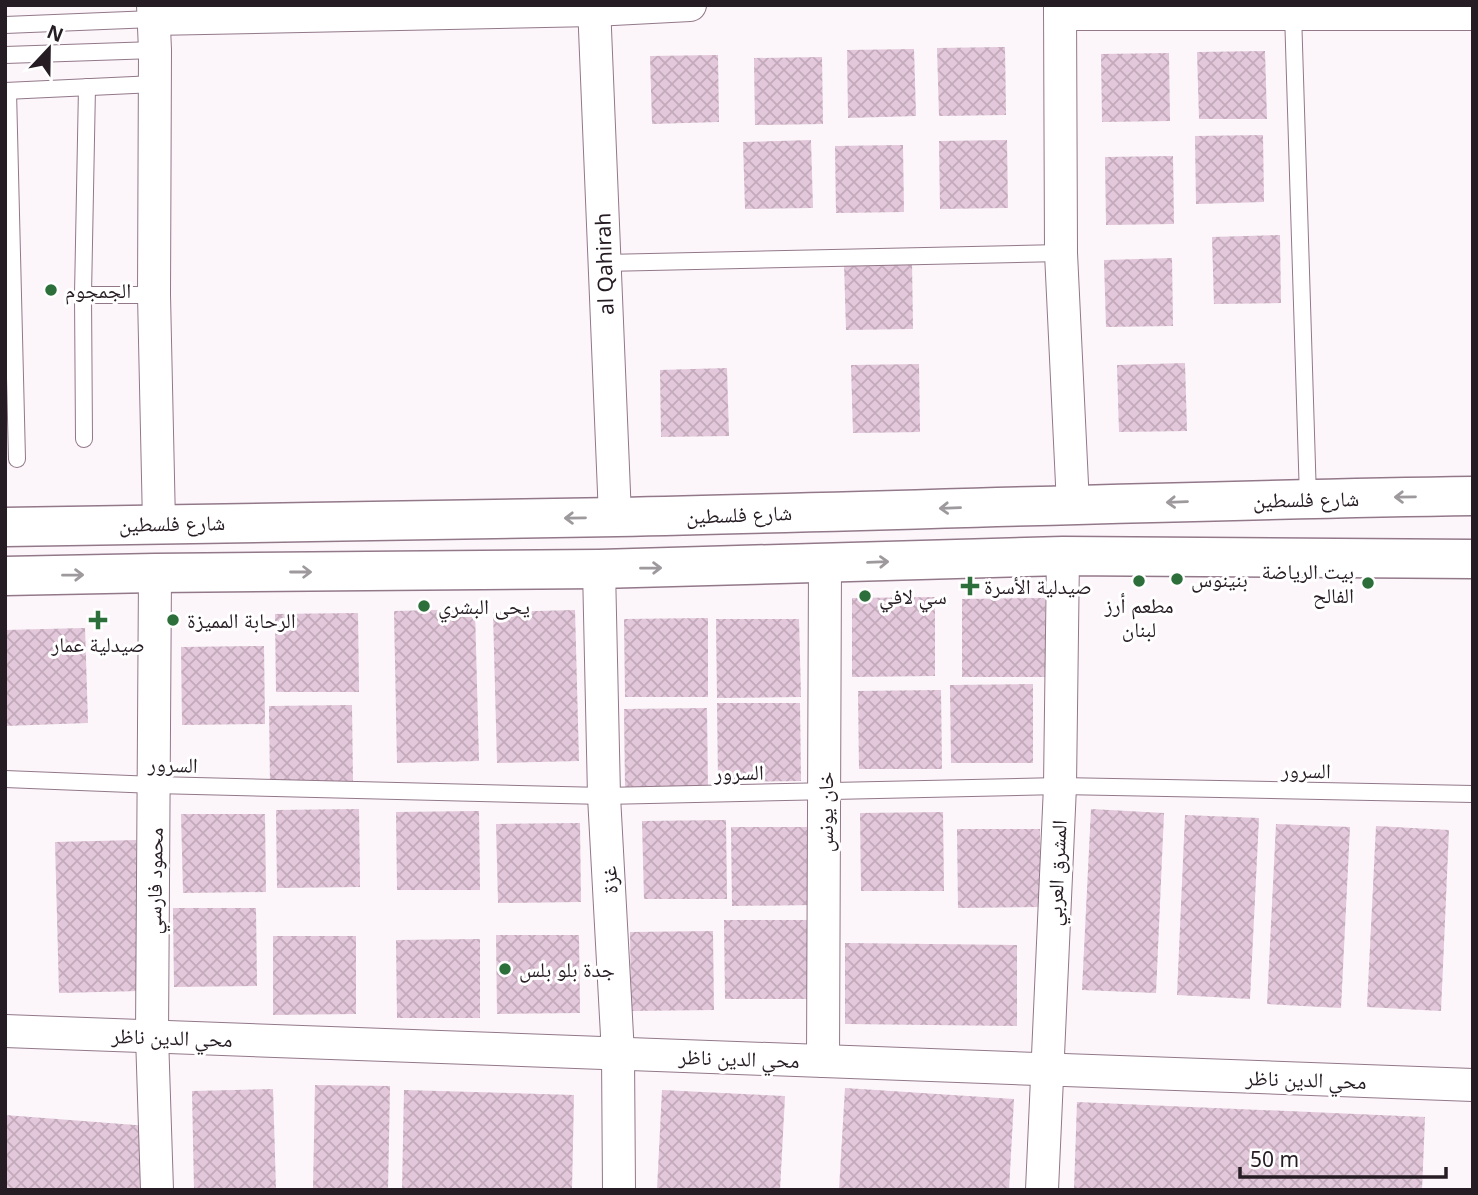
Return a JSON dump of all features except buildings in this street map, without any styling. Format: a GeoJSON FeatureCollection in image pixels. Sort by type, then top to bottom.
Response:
{"type":"FeatureCollection","features":[{"type":"Feature","properties":{"kind":"main road","name":"شارع فلسطين"},"geometry":{"type":"LineString","coordinates":[[5,527],[615,517],[1473,496]]}},
{"type":"Feature","properties":{"kind":"main road"},"geometry":{"type":"LineString","coordinates":[[5,576],[599,569],[1063,556],[1473,559]]}},
{"type":"Feature","properties":{"kind":"street"},"geometry":{"type":"LineString","coordinates":[[159,523],[154,295],[153,12],[690,5]]}},
{"type":"Feature","properties":{"kind":"street","name":"al Qahirah"},"geometry":{"type":"LineString","coordinates":[[594,7],[615,517]]}},
{"type":"Feature","properties":{"kind":"street"},"geometry":{"type":"LineString","coordinates":[[1073,505],[1061,253],[1060,10],[1473,14]]}},
{"type":"Feature","properties":{"kind":"street","name":"المشرق العربي"},"geometry":{"type":"LineString","coordinates":[[1042,1190],[1060,786],[1063,556]]}},
{"type":"Feature","properties":{"kind":"street","name":"خان يونس"},"geometry":{"type":"LineString","coordinates":[[823,1061],[825,564]]}},
{"type":"Feature","properties":{"kind":"street","name":"غزة"},"geometry":{"type":"LineString","coordinates":[[599,569],[604,796],[618,1054],[619,1190]]}},
{"type":"Feature","properties":{"kind":"street","name":"محمود فارسي"},"geometry":{"type":"LineString","coordinates":[[155,573],[152,1036],[157,1190]]}},
{"type":"Feature","properties":{"kind":"street","name":"محي الدين ناظر"},"geometry":{"type":"LineString","coordinates":[[5,1031],[1473,1085]]}},
{"type":"Feature","properties":{"kind":"lane"},"geometry":{"type":"LineString","coordinates":[[5,24],[153,12]]}},
{"type":"Feature","properties":{"kind":"lane"},"geometry":{"type":"LineString","coordinates":[[1293,13],[1308,498]]}},
{"type":"Feature","properties":{"kind":"lane"},"geometry":{"type":"LineString","coordinates":[[5,55],[155,50]]}},
{"type":"Feature","properties":{"kind":"lane"},"geometry":{"type":"LineString","coordinates":[[17,459],[7,91],[155,84]]}},
{"type":"Feature","properties":{"kind":"lane"},"geometry":{"type":"LineString","coordinates":[[84,439],[83,295],[87,87]]}},
{"type":"Feature","properties":{"kind":"lane"},"geometry":{"type":"LineString","coordinates":[[604,263],[1061,253]]}},
{"type":"Feature","properties":{"kind":"lane"},"geometry":{"type":"LineString","coordinates":[[83,295],[154,295]]}},
{"type":"Feature","properties":{"kind":"lane","name":"السرور"},"geometry":{"type":"LineString","coordinates":[[5,779],[604,796],[1060,786],[1473,794]]}},
{"type":"Feature","properties":{"kind":"place","name":"الجمجوم"},"geometry":{"type":"Point","coordinates":[51,290]}},
{"type":"Feature","properties":{"kind":"place","name":"بنينوس"},"geometry":{"type":"Point","coordinates":[1177,579]}},
{"type":"Feature","properties":{"kind":"place","name":"مطعم أرز لبنان"},"geometry":{"type":"Point","coordinates":[1139,581]}},
{"type":"Feature","properties":{"kind":"place","name":"بيت الرياضة الفالح"},"geometry":{"type":"Point","coordinates":[1368,583]}},
{"type":"Feature","properties":{"kind":"place","name":"صيدلية الأسرة"},"geometry":{"type":"Point","coordinates":[970,586]}},
{"type":"Feature","properties":{"kind":"place","name":"سي لافي"},"geometry":{"type":"Point","coordinates":[865,596]}},
{"type":"Feature","properties":{"kind":"place","name":"يحى البشري"},"geometry":{"type":"Point","coordinates":[424,606]}},
{"type":"Feature","properties":{"kind":"place","name":"صيدلية عمار"},"geometry":{"type":"Point","coordinates":[98,620]}},
{"type":"Feature","properties":{"kind":"place","name":"الرحابة المميزة"},"geometry":{"type":"Point","coordinates":[173,620]}},
{"type":"Feature","properties":{"kind":"place","name":"جدة بلو بلس"},"geometry":{"type":"Point","coordinates":[505,969]}}]}
